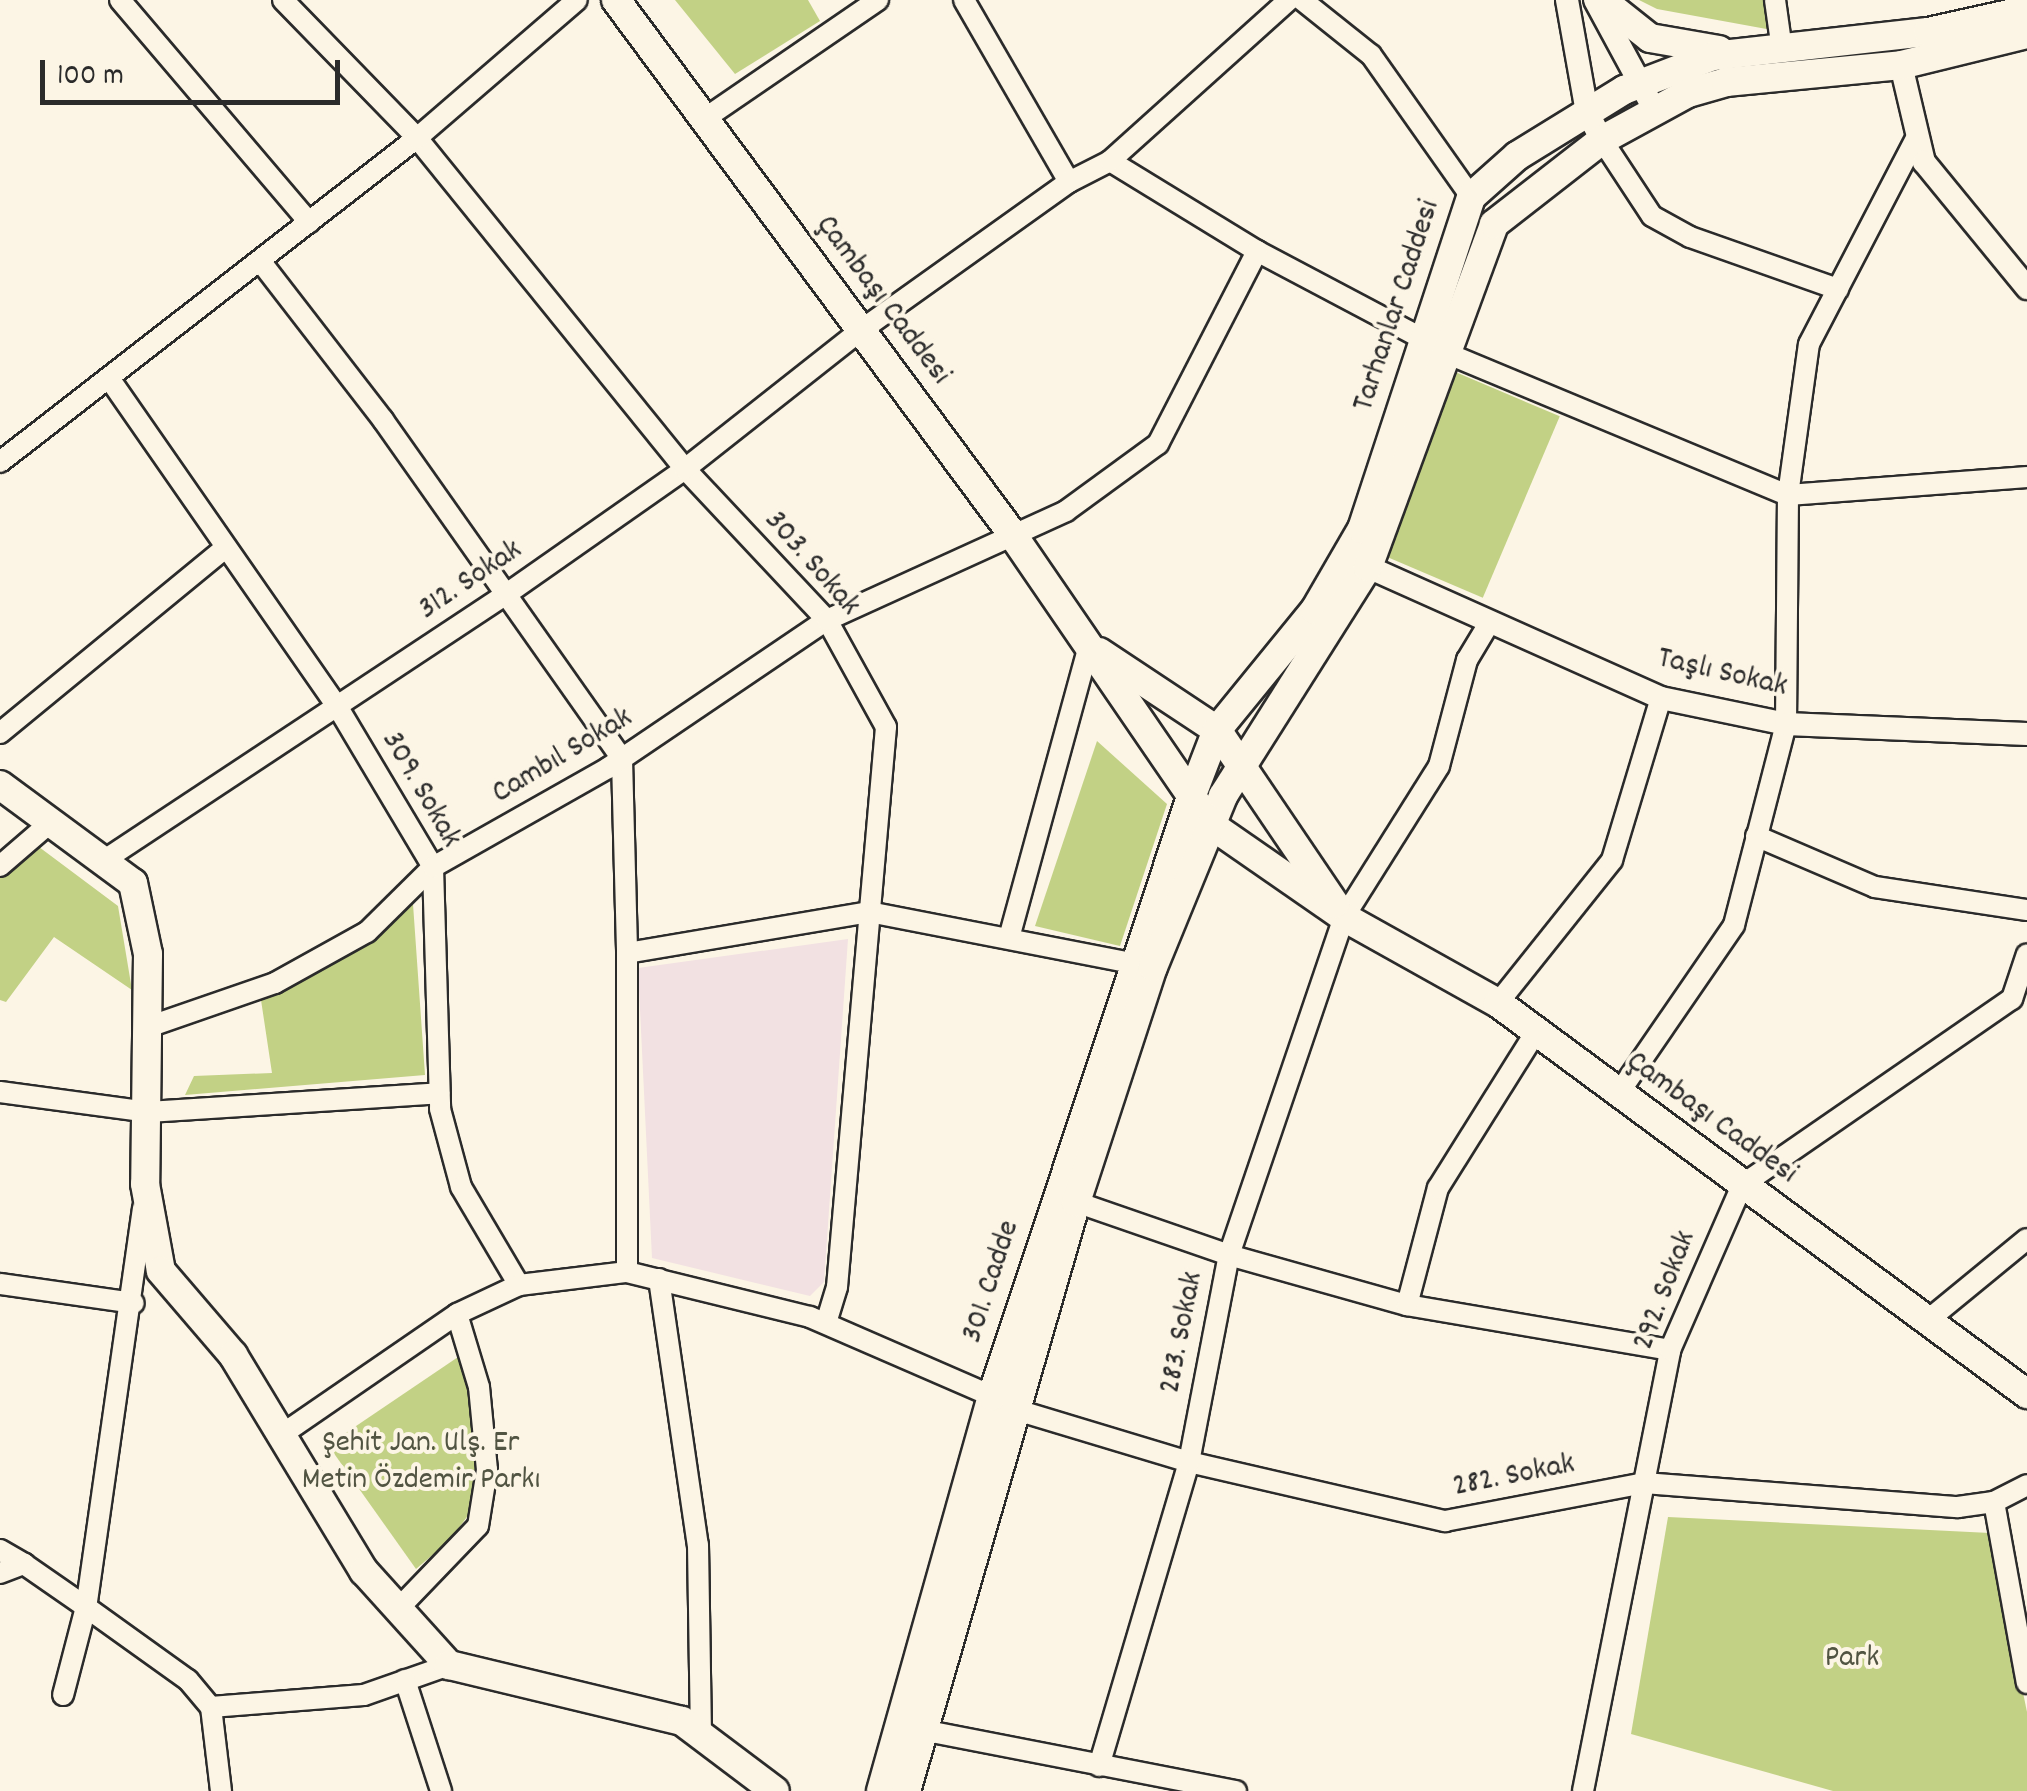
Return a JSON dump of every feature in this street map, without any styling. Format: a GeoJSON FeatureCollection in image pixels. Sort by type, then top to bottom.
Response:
{"type":"FeatureCollection","features":[{"type":"Feature","properties":{"kind":"main road","name":"Çambaşı Caddesi"},"geometry":{"type":"LineString","coordinates":[[616,0],[1010,532],[1190,800],[1212,824],[1344,917],[1498,1002],[2027,1394]]}},
{"type":"Feature","properties":{"kind":"main road"},"geometry":{"type":"LineString","coordinates":[[1598,0],[1629,25],[1669,45],[1769,50]]}},
{"type":"Feature","properties":{"kind":"main road","name":"Tarhanlar Caddesi"},"geometry":{"type":"LineString","coordinates":[[1212,824],[1244,763],[1368,567],[1434,346],[1471,198],[1517,156],[1587,112],[1637,83],[1713,56],[1928,32],[2027,10]]}},
{"type":"Feature","properties":{"kind":"main road","name":"Tarhanlar Caddesi"},"geometry":{"type":"LineString","coordinates":[[1190,800],[1217,730],[1315,610],[1362,529],[1434,346],[1494,224],[1602,140],[1655,111],[1726,82],[1901,65],[2027,34]]}},
{"type":"Feature","properties":{"kind":"main road","name":"Çambaşı Caddesi"},"geometry":{"type":"LineString","coordinates":[[1089,646],[1217,730],[1244,763],[1344,917]]}},
{"type":"Feature","properties":{"kind":"main road"},"geometry":{"type":"LineString","coordinates":[[0,785],[133,883],[148,954],[145,1184],[162,1271],[233,1355],[364,1571],[449,1665],[682,1722],[757,1786]]}},
{"type":"Feature","properties":{"kind":"main road","name":"301. Cadde"},"geometry":{"type":"LineString","coordinates":[[906,1791],[1020,1411],[1190,800]]}},
{"type":"Feature","properties":{"kind":"main road","name":"301. Cadde"},"geometry":{"type":"LineString","coordinates":[[880,1791],[992,1396],[1143,966],[1212,824]]}},
{"type":"Feature","properties":{"kind":"street"},"geometry":{"type":"LineString","coordinates":[[120,0],[309,222]]}},
{"type":"Feature","properties":{"kind":"street","name":"303. Sokak"},"geometry":{"type":"LineString","coordinates":[[283,0],[418,138],[685,470],[828,620],[886,727],[836,1287],[826,1322]]}},
{"type":"Feature","properties":{"kind":"street"},"geometry":{"type":"LineString","coordinates":[[0,462],[111,380],[418,138],[577,0]]}},
{"type":"Feature","properties":{"kind":"street"},"geometry":{"type":"LineString","coordinates":[[704,119],[878,0]]}},
{"type":"Feature","properties":{"kind":"street"},"geometry":{"type":"LineString","coordinates":[[964,0],[1069,182]]}},
{"type":"Feature","properties":{"kind":"street","name":"312. Sokak"},"geometry":{"type":"LineString","coordinates":[[103,861],[508,593],[685,470],[860,331],[1069,182],[1110,161],[1289,0]]}},
{"type":"Feature","properties":{"kind":"street"},"geometry":{"type":"LineString","coordinates":[[1566,0],[1587,112],[1652,216],[1690,237],[1838,289]]}},
{"type":"Feature","properties":{"kind":"street"},"geometry":{"type":"LineString","coordinates":[[1598,0],[1637,83],[1655,111]]}},
{"type":"Feature","properties":{"kind":"street"},"geometry":{"type":"LineString","coordinates":[[1769,50],[1776,0]]}},
{"type":"Feature","properties":{"kind":"street"},"geometry":{"type":"LineString","coordinates":[[1312,3],[1370,55],[1471,198]]}},
{"type":"Feature","properties":{"kind":"street"},"geometry":{"type":"LineString","coordinates":[[1901,65],[1924,162],[2027,288]]}},
{"type":"Feature","properties":{"kind":"street"},"geometry":{"type":"LineString","coordinates":[[1618,1094],[1734,925],[1786,724],[1788,495],[1809,344],[1918,135]]}},
{"type":"Feature","properties":{"kind":"street"},"geometry":{"type":"LineString","coordinates":[[1110,161],[1257,252],[1434,346],[1788,495],[2027,477]]}},
{"type":"Feature","properties":{"kind":"street","name":"Cambıl Sokak"},"geometry":{"type":"LineString","coordinates":[[148,1026],[275,983],[352,940],[434,868],[622,759],[828,620],[1010,532],[1066,511],[1158,444],[1257,252]]}},
{"type":"Feature","properties":{"kind":"street"},"geometry":{"type":"LineString","coordinates":[[261,262],[508,593],[622,759],[627,952],[626,1272]]}},
{"type":"Feature","properties":{"kind":"street","name":"309. Sokak"},"geometry":{"type":"LineString","coordinates":[[111,380],[337,706],[434,868],[439,1093],[460,1187],[519,1286]]}},
{"type":"Feature","properties":{"kind":"street"},"geometry":{"type":"LineString","coordinates":[[0,733],[225,548]]}},
{"type":"Feature","properties":{"kind":"street","name":"Taşlı Sokak"},"geometry":{"type":"LineString","coordinates":[[1368,567],[1488,625],[1661,698],[1786,724],[2027,734]]}},
{"type":"Feature","properties":{"kind":"street","name":"283. Sokak"},"geometry":{"type":"LineString","coordinates":[[1099,1766],[1188,1462],[1229,1255],[1344,917],[1438,766],[1454,728],[1467,660],[1488,625]]}},
{"type":"Feature","properties":{"kind":"street"},"geometry":{"type":"LineString","coordinates":[[1009,938],[1089,646]]}},
{"type":"Feature","properties":{"kind":"street"},"geometry":{"type":"LineString","coordinates":[[1498,1002],[1612,860],[1661,698]]}},
{"type":"Feature","properties":{"kind":"street"},"geometry":{"type":"LineString","coordinates":[[0,866],[51,822]]}},
{"type":"Feature","properties":{"kind":"street"},"geometry":{"type":"LineString","coordinates":[[1756,836],[1875,887],[2027,910]]}},
{"type":"Feature","properties":{"kind":"street"},"geometry":{"type":"LineString","coordinates":[[627,952],[870,912],[1143,966]]}},
{"type":"Feature","properties":{"kind":"street"},"geometry":{"type":"LineString","coordinates":[[1742,1185],[2012,1000],[2025,966]]}},
{"type":"Feature","properties":{"kind":"street"},"geometry":{"type":"LineString","coordinates":[[1407,1305],[1438,1188],[1536,1032]]}},
{"type":"Feature","properties":{"kind":"street"},"geometry":{"type":"LineString","coordinates":[[0,1092],[148,1112],[439,1093]]}},
{"type":"Feature","properties":{"kind":"street"},"geometry":{"type":"LineString","coordinates":[[62,1695],[86,1607],[134,1303],[145,1184]]}},
{"type":"Feature","properties":{"kind":"street","name":"292. Sokak"},"geometry":{"type":"LineString","coordinates":[[1582,1791],[1670,1350],[1742,1185]]}},
{"type":"Feature","properties":{"kind":"street"},"geometry":{"type":"LineString","coordinates":[[1076,1202],[1229,1255],[1407,1305],[1670,1350]]}},
{"type":"Feature","properties":{"kind":"street"},"geometry":{"type":"LineString","coordinates":[[1927,1321],[2027,1239]]}},
{"type":"Feature","properties":{"kind":"street"},"geometry":{"type":"LineString","coordinates":[[282,1435],[457,1314],[519,1286],[626,1272],[826,1322],[992,1396]]}},
{"type":"Feature","properties":{"kind":"street"},"geometry":{"type":"LineString","coordinates":[[659,1278],[698,1545],[701,1736]]}},
{"type":"Feature","properties":{"kind":"street"},"geometry":{"type":"LineString","coordinates":[[0,1284],[134,1303]]}},
{"type":"Feature","properties":{"kind":"street"},"geometry":{"type":"LineString","coordinates":[[398,1609],[478,1526],[487,1470],[484,1437],[479,1387],[457,1314]]}},
{"type":"Feature","properties":{"kind":"street","name":"282. Sokak"},"geometry":{"type":"LineString","coordinates":[[1020,1411],[1188,1462],[1445,1521],[1644,1483],[1958,1506],[1994,1502],[2027,1486]]}},
{"type":"Feature","properties":{"kind":"street"},"geometry":{"type":"LineString","coordinates":[[1994,1502],[2027,1683]]}},
{"type":"Feature","properties":{"kind":"street"},"geometry":{"type":"LineString","coordinates":[[0,1550],[188,1680],[211,1707],[221,1791]]}},
{"type":"Feature","properties":{"kind":"street"},"geometry":{"type":"LineString","coordinates":[[0,1574],[24,1564]]}},
{"type":"Feature","properties":{"kind":"street"},"geometry":{"type":"LineString","coordinates":[[211,1707],[364,1695],[449,1665]]}},
{"type":"Feature","properties":{"kind":"street"},"geometry":{"type":"LineString","coordinates":[[405,1680],[441,1791]]}},
{"type":"Feature","properties":{"kind":"street"},"geometry":{"type":"LineString","coordinates":[[922,1730],[1236,1791]]}},
{"type":"Feature","properties":{"kind":"shaded area"},"geometry":{"type":"Polygon","coordinates":[[[848,939],[824,1282],[810,1296],[652,1258],[638,968],[848,939]]]}},
{"type":"Feature","properties":{"kind":"green space"},"geometry":{"type":"Polygon","coordinates":[[[675,0],[808,0],[820,21],[735,74],[675,0]]]}},
{"type":"Feature","properties":{"kind":"green space"},"geometry":{"type":"Polygon","coordinates":[[[1639,0],[1770,0],[1772,30],[1657,9],[1639,0]]]}},
{"type":"Feature","properties":{"kind":"green space"},"geometry":{"type":"Polygon","coordinates":[[[1453,371],[1560,416],[1483,598],[1376,552],[1453,371]]]}},
{"type":"Feature","properties":{"kind":"green space"},"geometry":{"type":"Polygon","coordinates":[[[1097,741],[1167,804],[1120,946],[1035,926],[1097,741]]]}},
{"type":"Feature","properties":{"kind":"green space"},"geometry":{"type":"Polygon","coordinates":[[[35,844],[118,906],[132,990],[54,937],[6,1002],[0,1000],[0,875],[35,844]]]}},
{"type":"Feature","properties":{"kind":"green space"},"geometry":{"type":"Polygon","coordinates":[[[413,904],[425,1075],[185,1095],[194,1076],[272,1073],[261,1000],[376,935],[413,904]]]}},
{"type":"Feature","properties":{"kind":"green space","name":"Şehit Jan. Ulş. Er Metin Özdemir Parkı"},"geometry":{"type":"Polygon","coordinates":[[[464,1353],[489,1487],[450,1540],[416,1569],[328,1445],[464,1353]]]}},
{"type":"Feature","properties":{"kind":"green space","name":"Park"},"geometry":{"type":"Polygon","coordinates":[[[1668,1517],[1990,1533],[2027,1712],[2027,1791],[1833,1791],[1631,1734],[1668,1517]]]}}]}
